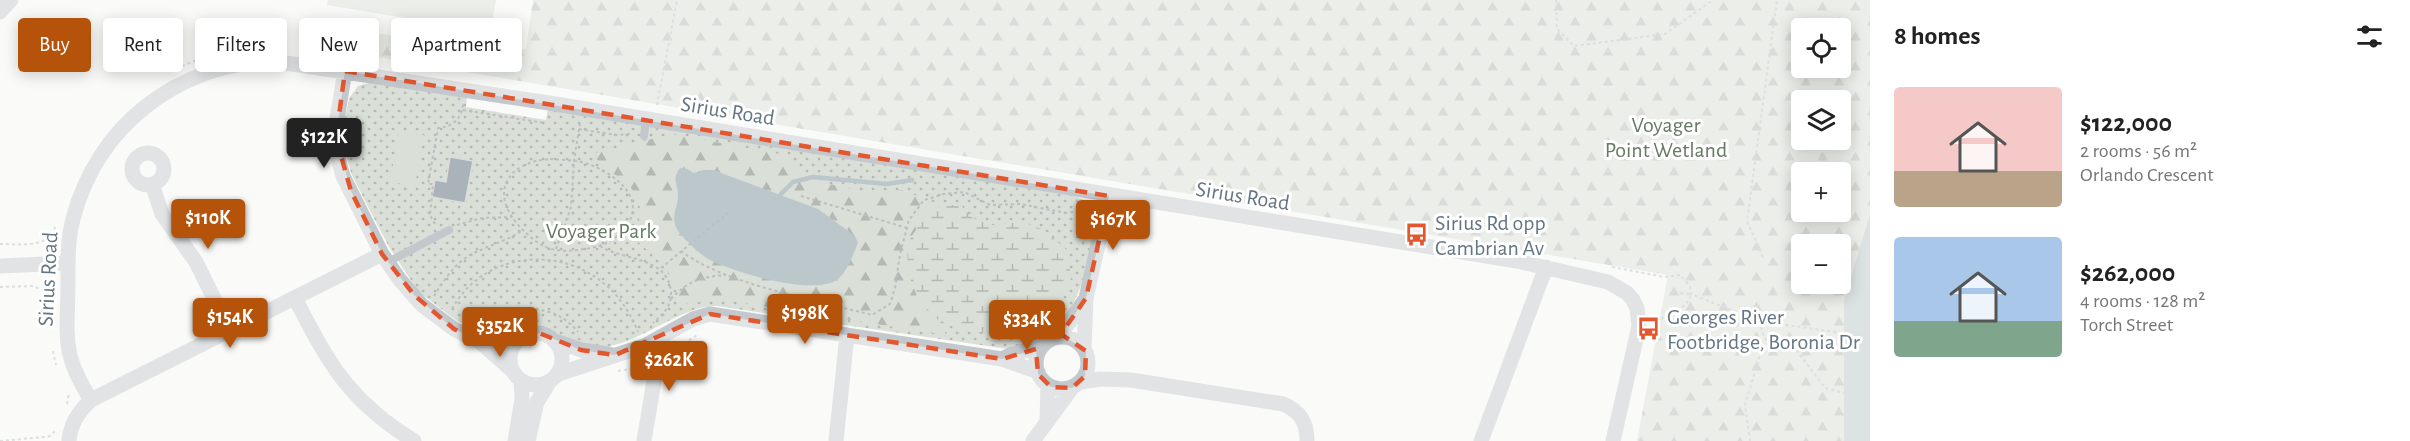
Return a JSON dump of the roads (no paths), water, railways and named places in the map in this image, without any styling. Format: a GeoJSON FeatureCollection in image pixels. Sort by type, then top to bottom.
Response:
{"type":"FeatureCollection","features":[{"type":"Feature","properties":{"kind":"street"},"geometry":{"type":"LineString","coordinates":[[0,12],[11,0]]}},
{"type":"Feature","properties":{"kind":"street","name":"Sirius Road"},"geometry":{"type":"LineString","coordinates":[[91,400],[77,379],[69,357],[68,263],[73,220],[90,174],[99,158],[120,130],[157,98],[198,75],[243,63],[273,61],[299,65]]}},
{"type":"Feature","properties":{"kind":"street"},"geometry":{"type":"LineString","coordinates":[[345,72],[336,125],[336,151],[344,176],[385,258],[422,305],[444,322],[480,342],[517,376],[536,385],[645,346],[693,319],[710,314],[1002,359],[1038,372]]}},
{"type":"Feature","properties":{"kind":"street","name":"Sirius Road"},"geometry":{"type":"LineString","coordinates":[[351,72],[582,108],[647,127],[1109,196],[1546,267],[1608,282],[1627,292],[1637,308],[1639,326],[1613,441]]}},
{"type":"Feature","properties":{"kind":"street"},"geometry":{"type":"LineString","coordinates":[[152,184],[162,214],[196,262],[230,331]]}},
{"type":"Feature","properties":{"kind":"street"},"geometry":{"type":"LineString","coordinates":[[1034,441],[1047,420],[1087,373],[1086,298],[1109,196]]}},
{"type":"Feature","properties":{"kind":"street"},"geometry":{"type":"LineString","coordinates":[[69,441],[78,414],[91,400],[295,298],[385,258]]}},
{"type":"Feature","properties":{"kind":"street"},"geometry":{"type":"LineString","coordinates":[[0,266],[68,263]]}},
{"type":"Feature","properties":{"kind":"street"},"geometry":{"type":"LineString","coordinates":[[1481,441],[1546,267]]}},
{"type":"Feature","properties":{"kind":"street"},"geometry":{"type":"LineString","coordinates":[[295,298],[327,358],[341,378],[375,414],[414,441]]}},
{"type":"Feature","properties":{"kind":"street"},"geometry":{"type":"LineString","coordinates":[[1059,337],[1086,298]]}},
{"type":"Feature","properties":{"kind":"street"},"geometry":{"type":"LineString","coordinates":[[515,441],[522,399],[510,355],[518,340],[536,333],[543,334],[581,350],[615,355]]}},
{"type":"Feature","properties":{"kind":"street"},"geometry":{"type":"LineString","coordinates":[[836,441],[847,335]]}},
{"type":"Feature","properties":{"kind":"street"},"geometry":{"type":"LineString","coordinates":[[1002,359],[1012,354],[1041,347],[1051,339],[1071,338],[1104,369],[1131,380]]}},
{"type":"Feature","properties":{"kind":"street"},"geometry":{"type":"LineString","coordinates":[[480,342],[518,340]]}},
{"type":"Feature","properties":{"kind":"street"},"geometry":{"type":"LineString","coordinates":[[528,441],[537,402],[554,377],[562,357],[554,340]]}},
{"type":"Feature","properties":{"kind":"street"},"geometry":{"type":"LineString","coordinates":[[644,441],[654,381],[651,362],[645,346]]}},
{"type":"Feature","properties":{"kind":"street"},"geometry":{"type":"LineString","coordinates":[[1041,347],[1036,360],[1038,372],[1048,385],[1060,389],[1100,379],[1131,380],[1282,404],[1298,413],[1304,420],[1307,441]]}},
{"type":"Feature","properties":{"kind":"street"},"geometry":{"type":"LineString","coordinates":[[1047,420],[1048,385]]}},
{"type":"Feature","properties":{"kind":"lane"},"geometry":{"type":"LineString","coordinates":[[385,258],[450,230]]}},
{"type":"Feature","properties":{"kind":"waterway"},"geometry":{"type":"LineString","coordinates":[[781,194],[793,182],[813,177],[887,184],[912,180]]}},
{"type":"Feature","properties":{"kind":"place","name":"Sirius Rd opp Cambrian Av"},"geometry":{"type":"Point","coordinates":[1417,235]}},
{"type":"Feature","properties":{"kind":"place","name":"Georges River Footbridge, Boronia Dr"},"geometry":{"type":"Point","coordinates":[1649,329]}},
{"type":"Feature","properties":{"kind":"park label","name":"Voyager Point Wetland"},"geometry":{"type":"Point","coordinates":[1666,136]}},
{"type":"Feature","properties":{"kind":"park label","name":"Voyager Park"},"geometry":{"type":"Point","coordinates":[601,230]}}]}
